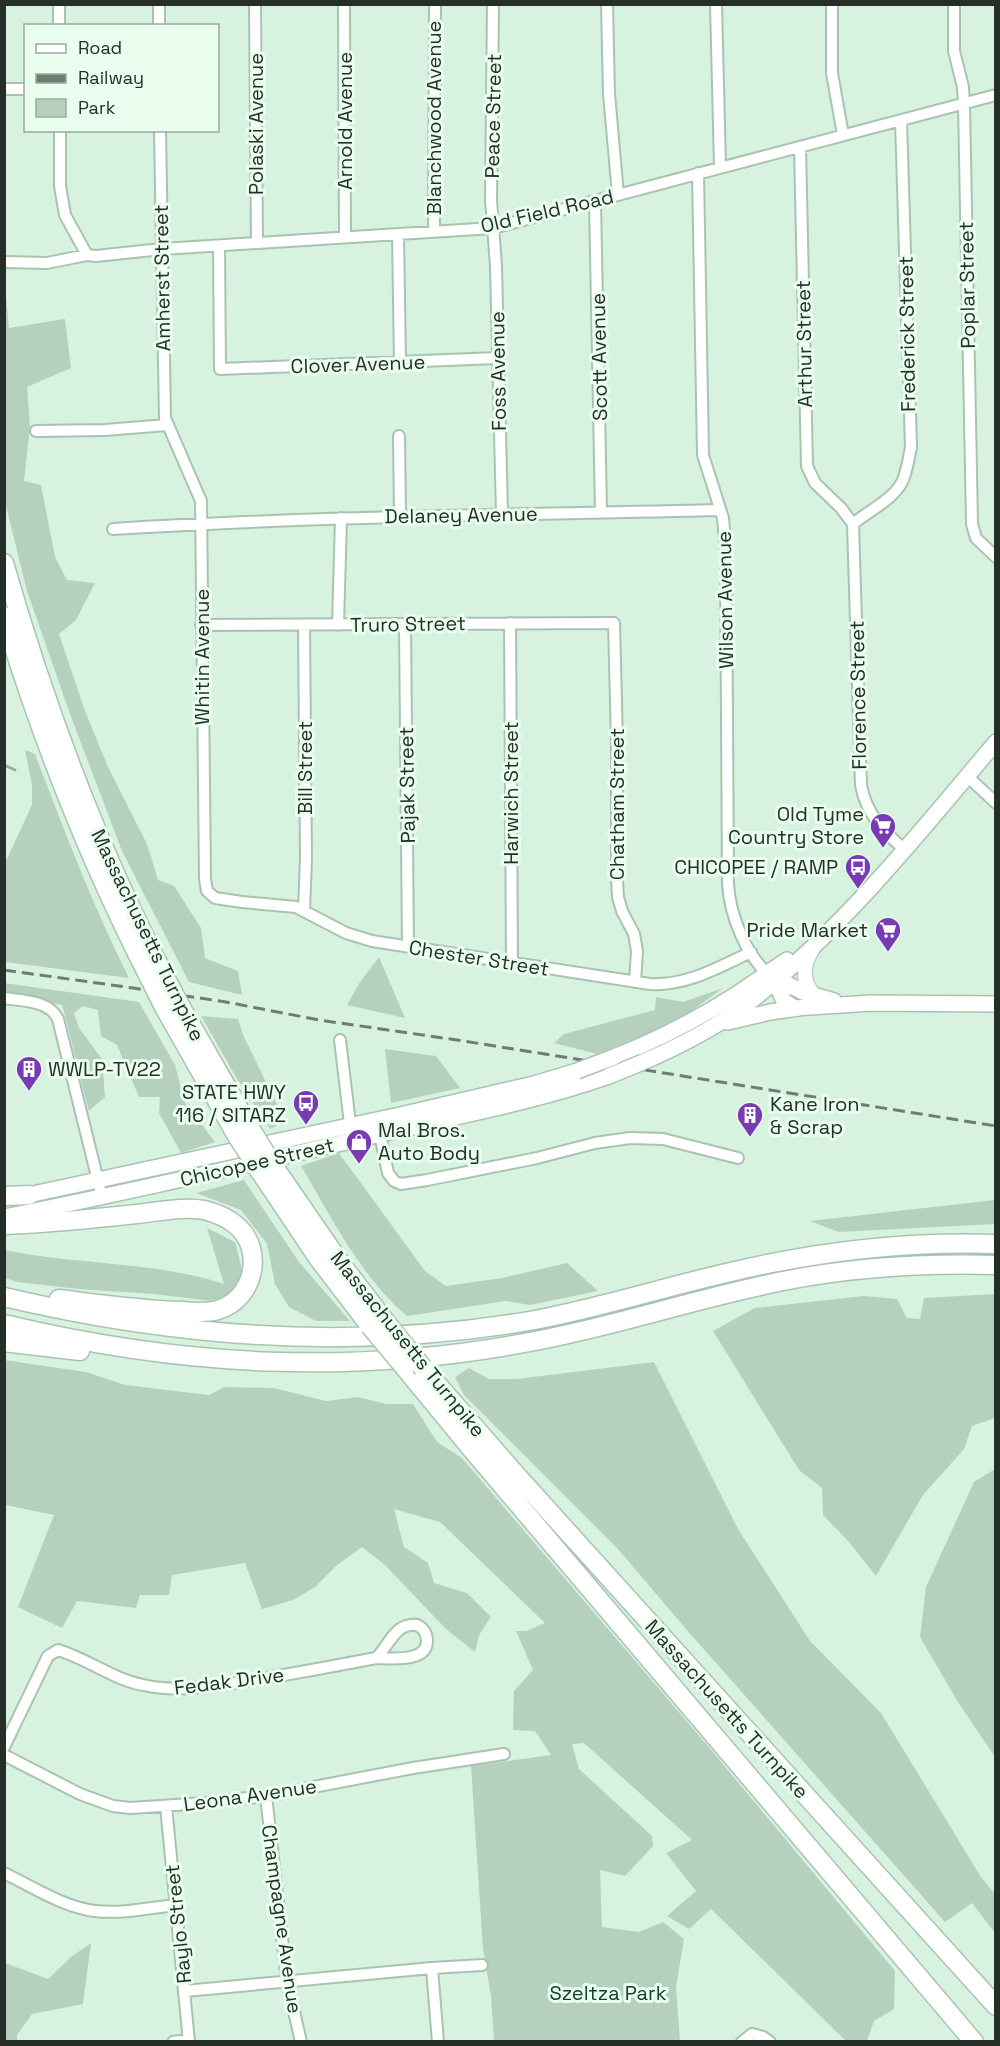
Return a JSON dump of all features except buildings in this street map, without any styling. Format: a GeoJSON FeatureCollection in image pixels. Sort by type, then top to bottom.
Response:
{"type":"FeatureCollection","features":[{"type":"Feature","properties":{"kind":"highway","name":"Massachusetts Turnpike"},"geometry":{"type":"LineString","coordinates":[[4,563],[37,670],[84,800],[132,910],[157,978]]}},
{"type":"Feature","properties":{"kind":"highway","name":"Massachusetts Turnpike"},"geometry":{"type":"LineString","coordinates":[[4,616],[57,772],[127,935],[157,978],[245,1135],[318,1258],[414,1368],[519,1478],[996,2006]]}},
{"type":"Feature","properties":{"kind":"highway"},"geometry":{"type":"LineString","coordinates":[[4,1198],[29,1195]]}},
{"type":"Feature","properties":{"kind":"highway"},"geometry":{"type":"LineString","coordinates":[[4,1225],[47,1223],[181,1209],[202,1210],[223,1217],[237,1226],[250,1244],[254,1264],[251,1280],[241,1296],[224,1308],[209,1312],[151,1309],[4,1292]]}},
{"type":"Feature","properties":{"kind":"highway"},"geometry":{"type":"LineString","coordinates":[[4,1297],[97,1317],[190,1330],[318,1337],[410,1335],[475,1329],[536,1319],[595,1307],[735,1271],[816,1255],[900,1246],[996,1244]]}},
{"type":"Feature","properties":{"kind":"highway"},"geometry":{"type":"LineString","coordinates":[[4,1342],[99,1352],[271,1363],[379,1361],[447,1355],[564,1335],[722,1294],[801,1278],[901,1266],[996,1265]]}},
{"type":"Feature","properties":{"kind":"highway"},"geometry":{"type":"LineString","coordinates":[[4,1324],[117,1347],[200,1358]]}},
{"type":"Feature","properties":{"kind":"highway","name":"Massachusetts Turnpike"},"geometry":{"type":"LineString","coordinates":[[414,1368],[474,1452],[974,2042]]}},
{"type":"Feature","properties":{"kind":"main road","name":"Chicopee Street"},"geometry":{"type":"LineString","coordinates":[[378,1127],[541,1082],[614,1057],[690,1022],[770,977],[822,938],[856,906],[996,742]]}},
{"type":"Feature","properties":{"kind":"main road","name":"Chicopee Street"},"geometry":{"type":"LineString","coordinates":[[29,1195],[547,1095],[609,1076],[643,1062],[703,1031],[750,1002],[770,977]]}},
{"type":"Feature","properties":{"kind":"main road"},"geometry":{"type":"LineString","coordinates":[[770,977],[817,997],[846,1004]]}},
{"type":"Feature","properties":{"kind":"main road"},"geometry":{"type":"LineString","coordinates":[[770,977],[787,1004],[801,1008]]}},
{"type":"Feature","properties":{"kind":"main road"},"geometry":{"type":"LineString","coordinates":[[703,1031],[752,1016],[801,1008],[846,1004],[996,1004]]}},
{"type":"Feature","properties":{"kind":"main road","name":"Chicopee Street"},"geometry":{"type":"LineString","coordinates":[[4,1217],[102,1197],[351,1132]]}},
{"type":"Feature","properties":{"kind":"street"},"geometry":{"type":"LineString","coordinates":[[58,4],[59,24]]}},
{"type":"Feature","properties":{"kind":"street"},"geometry":{"type":"LineString","coordinates":[[159,4],[159,24]]}},
{"type":"Feature","properties":{"kind":"street","name":"Polaski Avenue"},"geometry":{"type":"LineString","coordinates":[[255,4],[258,243]]}},
{"type":"Feature","properties":{"kind":"street","name":"Arnold Avenue"},"geometry":{"type":"LineString","coordinates":[[344,4],[345,237]]}},
{"type":"Feature","properties":{"kind":"street","name":"Blanchwood Avenue"},"geometry":{"type":"LineString","coordinates":[[434,231],[435,4]]}},
{"type":"Feature","properties":{"kind":"street","name":"Peace Street"},"geometry":{"type":"LineString","coordinates":[[493,4],[493,228]]}},
{"type":"Feature","properties":{"kind":"street"},"geometry":{"type":"LineString","coordinates":[[606,4],[609,94],[618,195]]}},
{"type":"Feature","properties":{"kind":"street"},"geometry":{"type":"LineString","coordinates":[[716,4],[720,167]]}},
{"type":"Feature","properties":{"kind":"street"},"geometry":{"type":"LineString","coordinates":[[832,4],[832,73],[843,135]]}},
{"type":"Feature","properties":{"kind":"street","name":"Poplar Street"},"geometry":{"type":"LineString","coordinates":[[954,4],[954,51],[963,87],[964,104],[972,524],[976,538],[996,557]]}},
{"type":"Feature","properties":{"kind":"street"},"geometry":{"type":"LineString","coordinates":[[4,89],[24,89]]}},
{"type":"Feature","properties":{"kind":"street","name":"Old Field Road"},"geometry":{"type":"LineString","coordinates":[[4,262],[47,263],[87,255],[162,249],[493,228],[996,95]]}},
{"type":"Feature","properties":{"kind":"street","name":"Frederick Street"},"geometry":{"type":"LineString","coordinates":[[853,524],[888,499],[897,489],[904,478],[911,447],[901,120]]}},
{"type":"Feature","properties":{"kind":"street"},"geometry":{"type":"LineString","coordinates":[[60,132],[60,186],[65,215],[87,255]]}},
{"type":"Feature","properties":{"kind":"street","name":"Amherst Street"},"geometry":{"type":"LineString","coordinates":[[160,132],[164,408],[167,425]]}},
{"type":"Feature","properties":{"kind":"street","name":"Arthur Street"},"geometry":{"type":"LineString","coordinates":[[800,147],[807,461],[814,483],[841,508],[853,524]]}},
{"type":"Feature","properties":{"kind":"street","name":"Wilson Avenue"},"geometry":{"type":"LineString","coordinates":[[698,174],[703,455],[720,510],[726,552],[728,884],[733,910],[751,952],[770,977]]}},
{"type":"Feature","properties":{"kind":"street","name":"Scott Avenue"},"geometry":{"type":"LineString","coordinates":[[595,201],[601,512]]}},
{"type":"Feature","properties":{"kind":"street","name":"Foss Avenue"},"geometry":{"type":"LineString","coordinates":[[493,228],[502,514]]}},
{"type":"Feature","properties":{"kind":"street"},"geometry":{"type":"LineString","coordinates":[[398,234],[400,362]]}},
{"type":"Feature","properties":{"kind":"street","name":"Clover Avenue"},"geometry":{"type":"LineString","coordinates":[[219,246],[220,369],[497,358]]}},
{"type":"Feature","properties":{"kind":"street"},"geometry":{"type":"LineString","coordinates":[[36,431],[105,430],[167,425]]}},
{"type":"Feature","properties":{"kind":"street","name":"Whitin Avenue"},"geometry":{"type":"LineString","coordinates":[[167,425],[201,501],[204,876],[210,894]]}},
{"type":"Feature","properties":{"kind":"street"},"geometry":{"type":"LineString","coordinates":[[399,436],[400,516]]}},
{"type":"Feature","properties":{"kind":"street","name":"Delaney Avenue"},"geometry":{"type":"LineString","coordinates":[[114,529],[202,523],[400,516],[720,510]]}},
{"type":"Feature","properties":{"kind":"street"},"geometry":{"type":"LineString","coordinates":[[338,625],[341,518]]}},
{"type":"Feature","properties":{"kind":"street","name":"Florence Street"},"geometry":{"type":"LineString","coordinates":[[853,524],[861,786],[872,816],[905,850]]}},
{"type":"Feature","properties":{"kind":"street","name":"Harwich Street"},"geometry":{"type":"LineString","coordinates":[[510,623],[512,963]]}},
{"type":"Feature","properties":{"kind":"street","name":"Truro Street"},"geometry":{"type":"LineString","coordinates":[[201,625],[614,623]]}},
{"type":"Feature","properties":{"kind":"street","name":"Chatham Street"},"geometry":{"type":"LineString","coordinates":[[614,623],[617,880],[622,911],[634,934],[637,951],[635,982]]}},
{"type":"Feature","properties":{"kind":"street","name":"Pajak Street"},"geometry":{"type":"LineString","coordinates":[[405,624],[408,946]]}},
{"type":"Feature","properties":{"kind":"street","name":"Bill Street"},"geometry":{"type":"LineString","coordinates":[[304,625],[306,859],[304,910]]}},
{"type":"Feature","properties":{"kind":"street"},"geometry":{"type":"LineString","coordinates":[[967,776],[996,803]]}},
{"type":"Feature","properties":{"kind":"street","name":"Chester Street"},"geometry":{"type":"LineString","coordinates":[[210,894],[220,899],[288,905],[304,910],[352,936],[635,982],[658,984],[680,982],[751,952]]}},
{"type":"Feature","properties":{"kind":"street"},"geometry":{"type":"LineString","coordinates":[[817,997],[811,992],[806,982],[804,966],[806,958],[822,938]]}},
{"type":"Feature","properties":{"kind":"street"},"geometry":{"type":"LineString","coordinates":[[4,998],[40,1004],[56,1014],[102,1197]]}},
{"type":"Feature","properties":{"kind":"street"},"geometry":{"type":"LineString","coordinates":[[339,1040],[351,1132]]}},
{"type":"Feature","properties":{"kind":"street"},"geometry":{"type":"LineString","coordinates":[[378,1127],[388,1173],[394,1181],[401,1184],[537,1158],[595,1143],[630,1138],[663,1139],[738,1158]]}},
{"type":"Feature","properties":{"kind":"street","name":"Fedak Drive"},"geometry":{"type":"LineString","coordinates":[[4,1747],[48,1656],[58,1650],[122,1680],[163,1689],[258,1680],[376,1658],[401,1658],[423,1651],[427,1642],[425,1632],[417,1625],[404,1626],[376,1658]]}},
{"type":"Feature","properties":{"kind":"street","name":"Leona Avenue"},"geometry":{"type":"LineString","coordinates":[[4,1755],[80,1794],[109,1805],[130,1808],[267,1796],[504,1754]]}},
{"type":"Feature","properties":{"kind":"street","name":"Champagne Avenue"},"geometry":{"type":"LineString","coordinates":[[267,1796],[286,1981],[301,2042]]}},
{"type":"Feature","properties":{"kind":"street","name":"Raylo Street"},"geometry":{"type":"LineString","coordinates":[[166,1806],[188,2041]]}},
{"type":"Feature","properties":{"kind":"street"},"geometry":{"type":"LineString","coordinates":[[4,1873],[78,1907],[96,1911],[175,1905]]}},
{"type":"Feature","properties":{"kind":"street"},"geometry":{"type":"LineString","coordinates":[[185,1991],[482,1965]]}},
{"type":"Feature","properties":{"kind":"street"},"geometry":{"type":"LineString","coordinates":[[432,1968],[438,2042]]}},
{"type":"Feature","properties":{"kind":"street"},"geometry":{"type":"LineString","coordinates":[[742,2042],[752,2034],[770,2042]]}},
{"type":"Feature","properties":{"kind":"street"},"geometry":{"type":"LineString","coordinates":[[173,2042],[188,2041]]}},
{"type":"Feature","properties":{"kind":"green space"},"geometry":{"type":"Polygon","coordinates":[[[5,284],[9,328],[65,319],[71,368],[27,387],[30,427],[24,481],[41,485],[55,557],[67,580],[95,583],[76,620],[59,634],[85,711],[108,767],[147,844],[158,880],[174,886],[201,928],[205,958],[238,971],[242,995],[189,982],[122,851],[70,714],[27,591],[5,502],[5,284]]]}},
{"type":"Feature","properties":{"kind":"green space"},"geometry":{"type":"Polygon","coordinates":[[[25,750],[35,754],[91,896],[129,978],[5,962],[5,863],[32,805],[32,785],[25,750]]]}},
{"type":"Feature","properties":{"kind":"green space"},"geometry":{"type":"Polygon","coordinates":[[[379,957],[405,1018],[347,1005],[360,982],[379,957]]]}},
{"type":"Feature","properties":{"kind":"green space"},"geometry":{"type":"Polygon","coordinates":[[[4,983],[139,1002],[175,1065],[185,1103],[215,1142],[181,1153],[159,1113],[160,1097],[139,1097],[117,1045],[101,1036],[98,1010],[83,1006],[74,1013],[79,1028],[102,1059],[105,1097],[89,1111],[62,1005],[5,994],[4,983]]]}},
{"type":"Feature","properties":{"kind":"green space"},"geometry":{"type":"Polygon","coordinates":[[[723,988],[690,1012],[647,1034],[597,1054],[554,1043],[564,1034],[655,1010],[656,997],[683,1002],[723,988]]]}},
{"type":"Feature","properties":{"kind":"green space"},"geometry":{"type":"Polygon","coordinates":[[[201,1016],[238,1019],[243,1035],[285,1121],[270,1129],[236,1077],[201,1016]]]}},
{"type":"Feature","properties":{"kind":"green space"},"geometry":{"type":"Polygon","coordinates":[[[385,1049],[436,1056],[460,1088],[391,1103],[385,1049]]]}},
{"type":"Feature","properties":{"kind":"green space"},"geometry":{"type":"Polygon","coordinates":[[[339,1153],[425,1271],[446,1286],[502,1278],[567,1263],[598,1291],[530,1305],[506,1301],[407,1316],[390,1300],[361,1265],[301,1166],[339,1153]]]}},
{"type":"Feature","properties":{"kind":"green space"},"geometry":{"type":"Polygon","coordinates":[[[244,1180],[299,1262],[350,1321],[316,1321],[289,1307],[275,1284],[267,1244],[241,1210],[196,1193],[244,1180]]]}},
{"type":"Feature","properties":{"kind":"green space"},"geometry":{"type":"Polygon","coordinates":[[[995,1200],[995,1224],[839,1232],[810,1221],[995,1200]]]}},
{"type":"Feature","properties":{"kind":"green space"},"geometry":{"type":"Polygon","coordinates":[[[207,1228],[235,1242],[243,1273],[233,1293],[212,1301],[78,1289],[17,1282],[5,1278],[4,1250],[170,1271],[224,1284],[207,1228]]]}},
{"type":"Feature","properties":{"kind":"green space"},"geometry":{"type":"Polygon","coordinates":[[[995,1294],[995,1418],[972,1426],[964,1449],[923,1495],[876,1576],[849,1542],[823,1515],[822,1488],[799,1470],[713,1331],[755,1308],[863,1296],[897,1299],[907,1318],[920,1319],[924,1298],[995,1294]]]}},
{"type":"Feature","properties":{"kind":"green space","name":"Szeltza Park"},"geometry":{"type":"Polygon","coordinates":[[[4,1360],[86,1372],[125,1385],[209,1395],[224,1387],[274,1388],[326,1401],[358,1397],[386,1404],[413,1404],[437,1442],[462,1458],[707,1745],[895,1971],[894,2009],[874,2021],[867,2041],[846,2041],[711,1909],[689,1929],[667,1916],[696,1891],[666,1853],[692,1840],[584,1743],[572,1744],[579,1769],[652,1836],[653,1846],[625,1876],[600,1870],[602,1927],[639,1932],[663,1922],[684,1939],[676,1987],[680,2041],[494,2041],[491,1996],[483,1949],[471,1766],[551,1755],[535,1731],[513,1730],[514,1691],[533,1670],[516,1631],[526,1631],[545,1623],[440,1522],[394,1509],[404,1547],[428,1563],[434,1583],[467,1593],[491,1617],[479,1635],[475,1652],[446,1629],[385,1565],[362,1547],[336,1566],[315,1587],[293,1600],[262,1609],[245,1563],[172,1575],[169,1595],[140,1595],[136,1608],[77,1601],[62,1628],[18,1607],[54,1515],[5,1505],[4,1360]]]}},
{"type":"Feature","properties":{"kind":"green space"},"geometry":{"type":"Polygon","coordinates":[[[654,1362],[738,1529],[810,1641],[881,1713],[981,1877],[995,1894],[995,1933],[972,1903],[945,1922],[618,1549],[464,1395],[455,1377],[469,1368],[489,1379],[517,1379],[654,1362]]]}},
{"type":"Feature","properties":{"kind":"green space"},"geometry":{"type":"Polygon","coordinates":[[[995,1469],[995,1757],[958,1702],[920,1637],[926,1587],[974,1482],[995,1469]]]}},
{"type":"Feature","properties":{"kind":"green space"},"geometry":{"type":"Polygon","coordinates":[[[91,1943],[83,2004],[32,2014],[17,2035],[17,2041],[5,2041],[5,1963],[48,1979],[71,1957],[91,1943]]]}},
{"type":"Feature","properties":{"kind":"waterway"},"geometry":{"type":"LineString","coordinates":[[4,765],[15,770]]}},
{"type":"Feature","properties":{"kind":"railway"},"geometry":{"type":"LineString","coordinates":[[4,970],[226,1002],[319,1020],[996,1126]]}},
{"type":"Feature","properties":{"kind":"place","name":"Old Tyme Country Store"},"geometry":{"type":"Point","coordinates":[883,849]}},
{"type":"Feature","properties":{"kind":"place","name":"CHICOPEE / RAMP"},"geometry":{"type":"Point","coordinates":[858,890]}},
{"type":"Feature","properties":{"kind":"place","name":"Pride Market"},"geometry":{"type":"Point","coordinates":[888,953]}},
{"type":"Feature","properties":{"kind":"place","name":"WWLP-TV22"},"geometry":{"type":"Point","coordinates":[29,1092]}},
{"type":"Feature","properties":{"kind":"place","name":"STATE HWY 116 / SITARZ"},"geometry":{"type":"Point","coordinates":[306,1126]}},
{"type":"Feature","properties":{"kind":"place","name":"Kane Iron & Scrap"},"geometry":{"type":"Point","coordinates":[750,1138]}},
{"type":"Feature","properties":{"kind":"place","name":"Mal Bros. Auto Body"},"geometry":{"type":"Point","coordinates":[359,1165]}}]}
